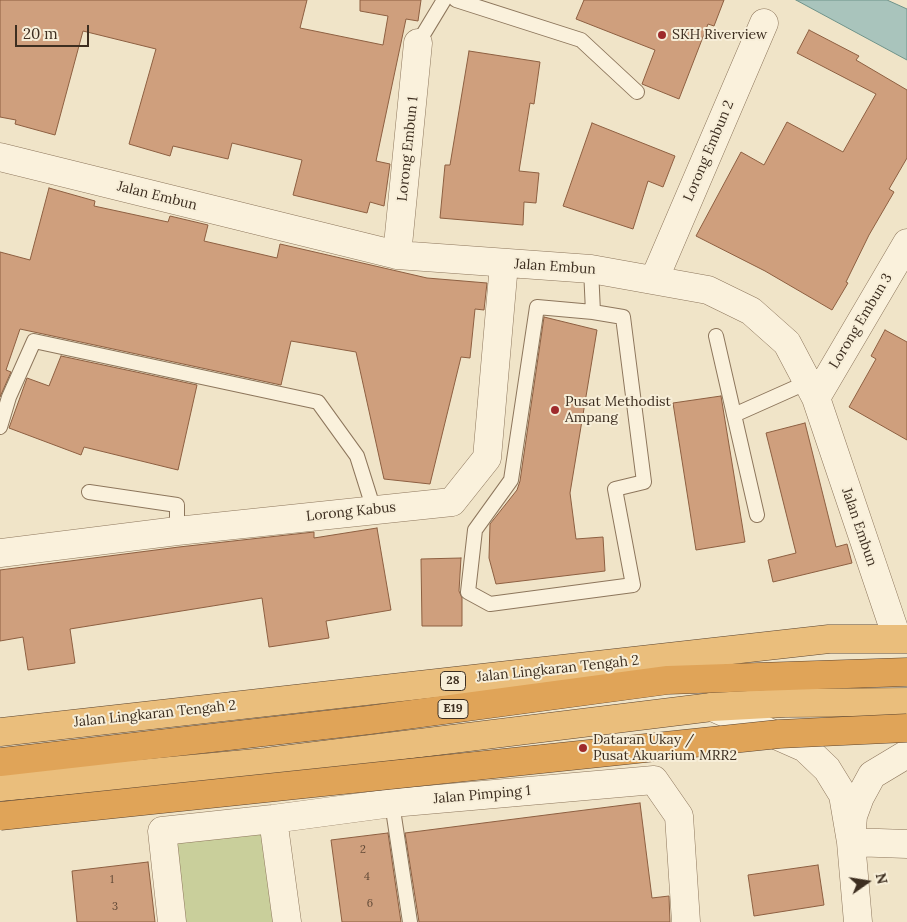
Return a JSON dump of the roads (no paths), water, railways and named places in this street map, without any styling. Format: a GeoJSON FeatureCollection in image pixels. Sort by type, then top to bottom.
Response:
{"type":"FeatureCollection","features":[{"type":"Feature","properties":{"kind":"highway","name":"Jalan Lingkaran Tengah 2"},"geometry":{"type":"LineString","coordinates":[[0,732],[829,639],[902,639]]}},
{"type":"Feature","properties":{"kind":"highway","name":"E19"},"geometry":{"type":"LineString","coordinates":[[0,762],[368,720],[668,680],[907,672]]}},
{"type":"Feature","properties":{"kind":"highway"},"geometry":{"type":"LineString","coordinates":[[0,788],[266,762],[712,707],[803,703],[907,702]]}},
{"type":"Feature","properties":{"kind":"highway"},"geometry":{"type":"LineString","coordinates":[[0,816],[779,734],[907,728]]}},
{"type":"Feature","properties":{"kind":"street","name":"Lorong Embun 2"},"geometry":{"type":"LineString","coordinates":[[654,280],[764,23]]}},
{"type":"Feature","properties":{"kind":"street","name":"Lorong Embun 1"},"geometry":{"type":"LineString","coordinates":[[397,255],[418,43]]}},
{"type":"Feature","properties":{"kind":"street","name":"Jalan Embun"},"geometry":{"type":"LineString","coordinates":[[0,157],[397,255],[592,269],[708,290],[751,311],[787,342],[812,390],[902,639]]}},
{"type":"Feature","properties":{"kind":"street","name":"Lorong Embun 3"},"geometry":{"type":"LineString","coordinates":[[812,390],[907,243]]}},
{"type":"Feature","properties":{"kind":"street","name":"Lorong Kabus"},"geometry":{"type":"LineString","coordinates":[[0,553],[177,531],[452,502],[487,458],[504,264]]}},
{"type":"Feature","properties":{"kind":"street"},"geometry":{"type":"LineString","coordinates":[[712,707],[804,748],[827,769],[844,795],[851,842],[858,922]]}},
{"type":"Feature","properties":{"kind":"street"},"geometry":{"type":"LineString","coordinates":[[851,842],[853,816],[872,775],[907,754]]}},
{"type":"Feature","properties":{"kind":"street","name":"Jalan Pimping 1"},"geometry":{"type":"LineString","coordinates":[[172,922],[162,831],[273,819],[392,803],[654,780],[679,816],[686,922]]}},
{"type":"Feature","properties":{"kind":"street"},"geometry":{"type":"LineString","coordinates":[[273,819],[287,922]]}},
{"type":"Feature","properties":{"kind":"street"},"geometry":{"type":"LineString","coordinates":[[851,842],[907,844]]}},
{"type":"Feature","properties":{"kind":"lane"},"geometry":{"type":"LineString","coordinates":[[418,43],[444,0]]}},
{"type":"Feature","properties":{"kind":"lane"},"geometry":{"type":"LineString","coordinates":[[456,0],[581,40],[638,92]]}},
{"type":"Feature","properties":{"kind":"lane"},"geometry":{"type":"LineString","coordinates":[[592,269],[593,312]]}},
{"type":"Feature","properties":{"kind":"lane"},"geometry":{"type":"LineString","coordinates":[[537,307],[593,312],[623,317],[644,482],[614,489],[633,585],[490,604],[468,592],[475,530],[511,480],[537,307]]}},
{"type":"Feature","properties":{"kind":"lane"},"geometry":{"type":"LineString","coordinates":[[716,336],[757,515]]}},
{"type":"Feature","properties":{"kind":"lane"},"geometry":{"type":"LineString","coordinates":[[0,427],[9,396],[34,341],[318,402],[358,456],[374,510]]}},
{"type":"Feature","properties":{"kind":"lane"},"geometry":{"type":"LineString","coordinates":[[734,415],[812,390]]}},
{"type":"Feature","properties":{"kind":"lane"},"geometry":{"type":"LineString","coordinates":[[89,492],[178,505],[177,531]]}},
{"type":"Feature","properties":{"kind":"lane"},"geometry":{"type":"LineString","coordinates":[[0,727],[0,732]]}},
{"type":"Feature","properties":{"kind":"lane"},"geometry":{"type":"LineString","coordinates":[[392,803],[410,922]]}},
{"type":"Feature","properties":{"kind":"water"},"geometry":{"type":"Polygon","coordinates":[[[796,0],[887,0],[907,9],[907,60],[796,0]]]}},
{"type":"Feature","properties":{"kind":"place","name":"SKH Riverview"},"geometry":{"type":"Point","coordinates":[662,35]}},
{"type":"Feature","properties":{"kind":"place","name":"Pusat Methodist Ampang"},"geometry":{"type":"Point","coordinates":[555,410]}},
{"type":"Feature","properties":{"kind":"place","name":"Dataran Ukay / Pusat Akuarium MRR2"},"geometry":{"type":"Point","coordinates":[583,748]}}]}
